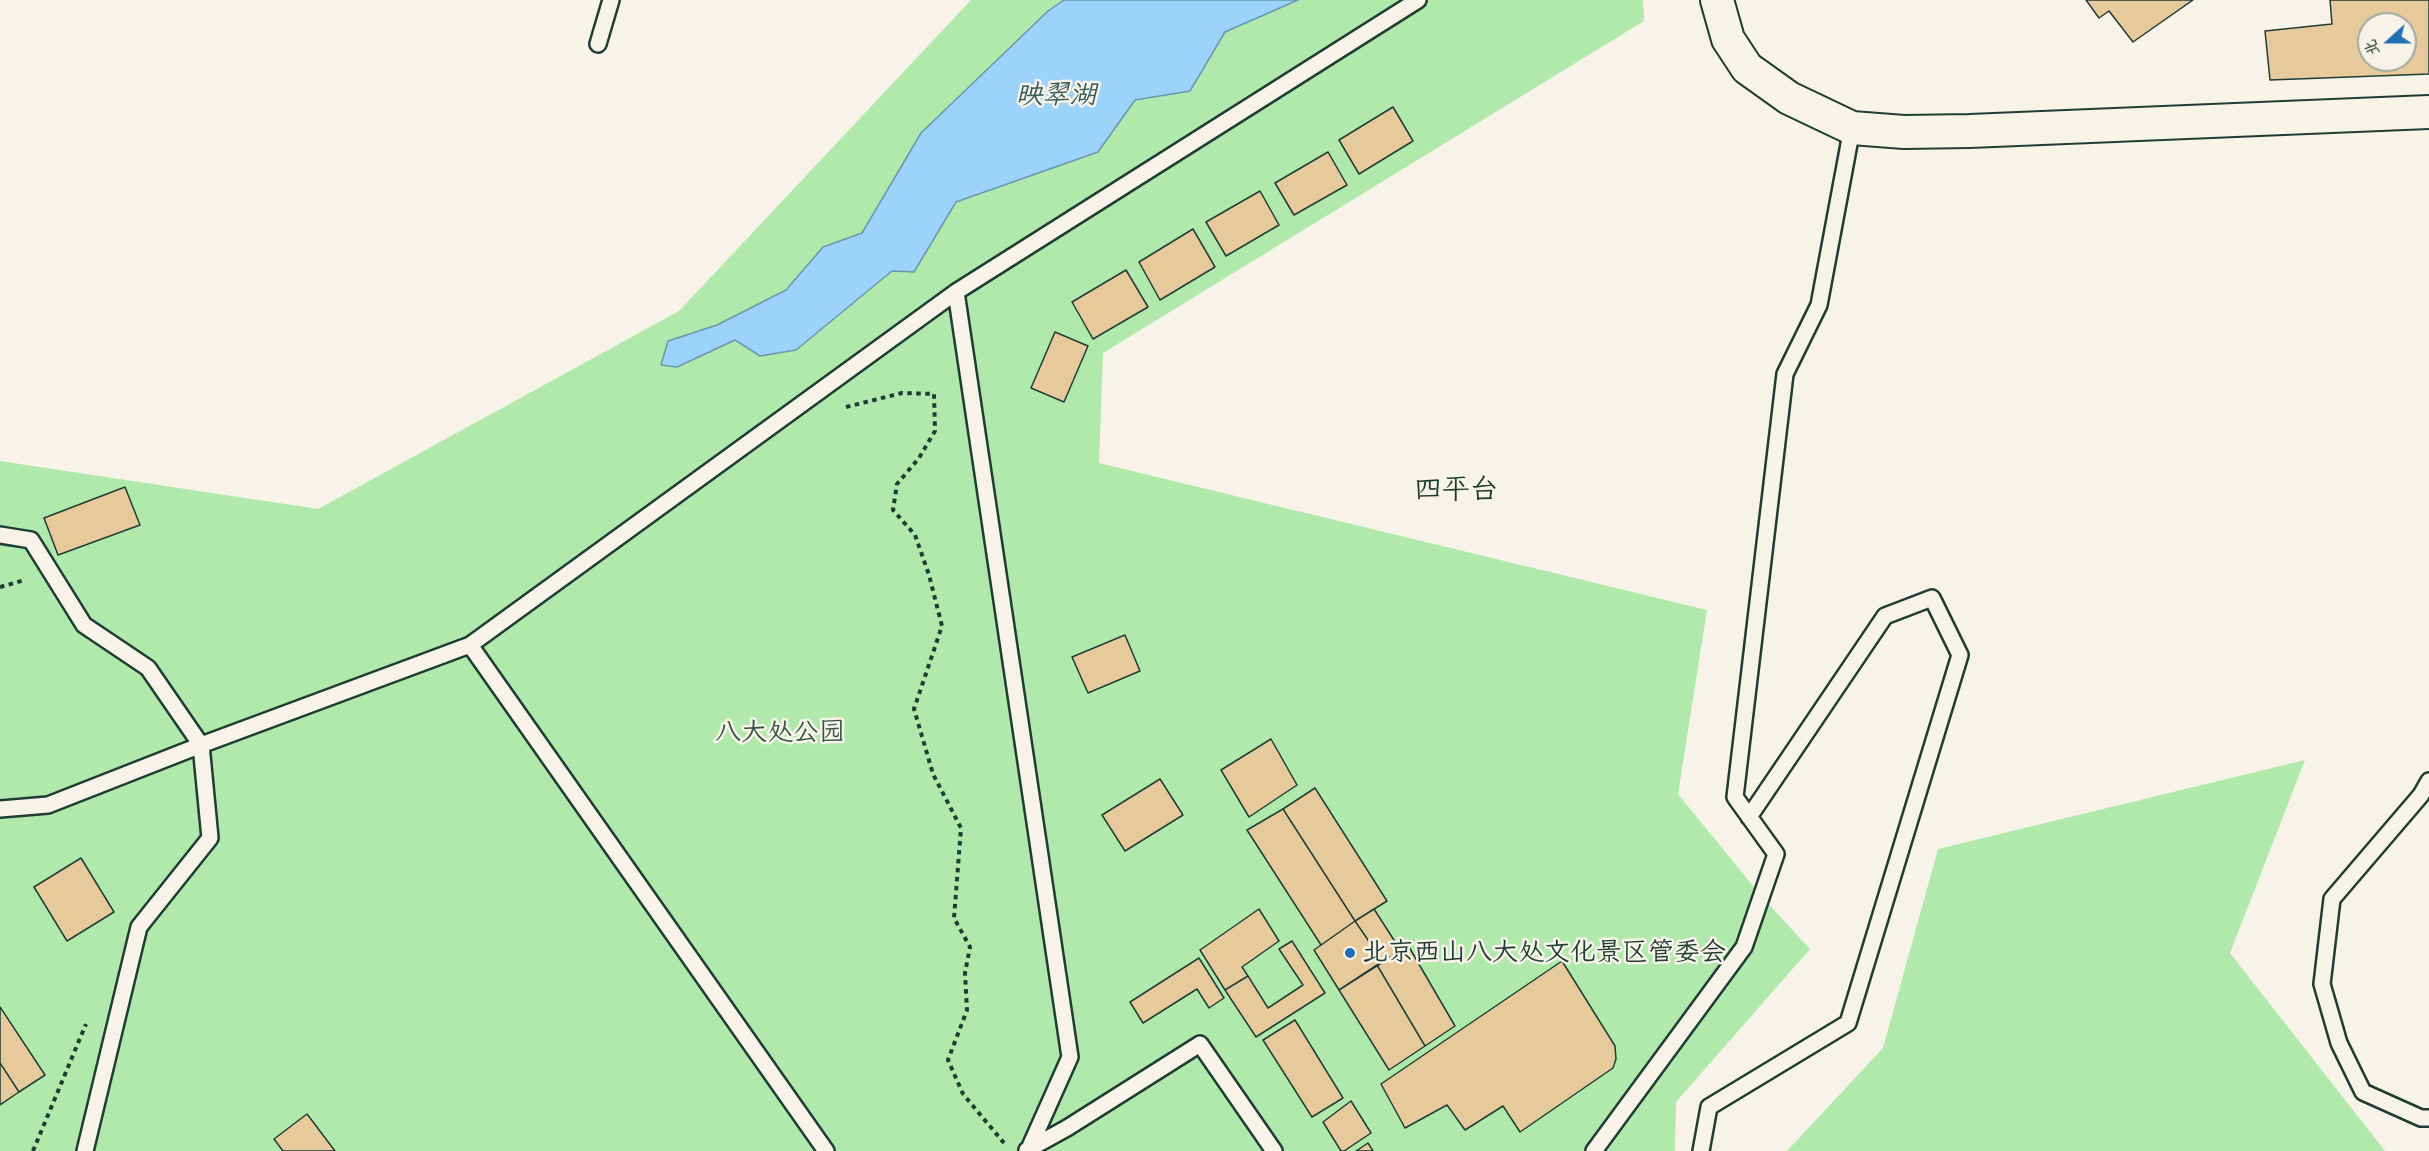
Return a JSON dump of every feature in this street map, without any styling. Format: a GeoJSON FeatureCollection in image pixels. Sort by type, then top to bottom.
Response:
{"type":"FeatureCollection","features":[{"type":"Feature","properties":{"kind":"street"},"geometry":{"type":"LineString","coordinates":[[1717,0],[1728,39],[1747,68],[1789,98],[1852,128],[1904,132],[2429,112]]}},
{"type":"Feature","properties":{"kind":"lane"},"geometry":{"type":"LineString","coordinates":[[598,44],[611,0]]}},
{"type":"Feature","properties":{"kind":"lane"},"geometry":{"type":"LineString","coordinates":[[0,809],[48,805],[201,745],[470,645],[956,292],[1418,0]]}},
{"type":"Feature","properties":{"kind":"lane"},"geometry":{"type":"LineString","coordinates":[[1594,1151],[1744,947],[1776,854],[1735,797],[1785,375],[1819,304],[1852,128]]}},
{"type":"Feature","properties":{"kind":"lane"},"geometry":{"type":"LineString","coordinates":[[956,292],[1070,1058],[1028,1150]]}},
{"type":"Feature","properties":{"kind":"lane"},"geometry":{"type":"LineString","coordinates":[[0,535],[31,540],[84,625],[148,668],[201,745],[210,838],[139,927],[85,1151]]}},
{"type":"Feature","properties":{"kind":"lane"},"geometry":{"type":"LineString","coordinates":[[1701,1151],[1709,1107],[1848,1023],[1960,655],[1932,598],[1885,616],[1749,817]]}},
{"type":"Feature","properties":{"kind":"lane"},"geometry":{"type":"LineString","coordinates":[[470,645],[826,1151]]}},
{"type":"Feature","properties":{"kind":"lane"},"geometry":{"type":"LineString","coordinates":[[2429,781],[2421,795],[2332,899],[2322,984],[2339,1042],[2363,1092],[2421,1118],[2429,1118]]}},
{"type":"Feature","properties":{"kind":"lane"},"geometry":{"type":"LineString","coordinates":[[1028,1150],[1200,1044],[1274,1151]]}},
{"type":"Feature","properties":{"kind":"path"},"geometry":{"type":"LineString","coordinates":[[837,409],[902,393],[934,394],[935,431],[919,458],[897,484],[893,510],[915,535],[929,575],[942,626],[914,709],[933,774],[961,828],[954,918],[970,947],[965,973],[966,1010],[948,1060],[963,1094],[992,1130]]}},
{"type":"Feature","properties":{"kind":"path"},"geometry":{"type":"LineString","coordinates":[[33,1151],[90,1013]]}},
{"type":"Feature","properties":{"kind":"green space","name":"八大处公园"},"geometry":{"type":"Polygon","coordinates":[[[971,0],[1643,0],[1644,21],[1103,353],[1099,463],[1707,610],[1678,794],[1762,897],[1810,949],[1676,1102],[1675,1151],[0,1151],[0,461],[318,509],[679,311],[971,0]]]}},
{"type":"Feature","properties":{"kind":"green space"},"geometry":{"type":"Polygon","coordinates":[[[2305,760],[2230,953],[2385,1151],[1787,1151],[1883,1048],[1938,849],[2305,760]]]}},
{"type":"Feature","properties":{"kind":"water","name":"映翠湖"},"geometry":{"type":"Polygon","coordinates":[[[1064,0],[1298,0],[1225,32],[1190,91],[1135,100],[1098,152],[956,202],[914,272],[892,271],[796,350],[760,356],[735,340],[677,367],[661,365],[668,341],[717,325],[786,290],[823,247],[862,233],[921,133],[1048,11],[1064,0]]]}},
{"type":"Feature","properties":{"kind":"building"},"geometry":{"type":"Polygon","coordinates":[[[2086,0],[2193,0],[2133,42],[2109,11],[2099,18],[2086,0]]]}},
{"type":"Feature","properties":{"kind":"building"},"geometry":{"type":"Polygon","coordinates":[[[2330,0],[2429,0],[2429,74],[2270,80],[2265,31],[2332,24],[2330,0]]]}},
{"type":"Feature","properties":{"kind":"building"},"geometry":{"type":"Polygon","coordinates":[[[1393,107],[1413,141],[1359,174],[1339,140],[1393,107]]]}},
{"type":"Feature","properties":{"kind":"building"},"geometry":{"type":"Polygon","coordinates":[[[1328,152],[1347,185],[1294,215],[1275,183],[1328,152]]]}},
{"type":"Feature","properties":{"kind":"building"},"geometry":{"type":"Polygon","coordinates":[[[1260,191],[1279,225],[1226,256],[1206,222],[1260,191]]]}},
{"type":"Feature","properties":{"kind":"building"},"geometry":{"type":"Polygon","coordinates":[[[1193,229],[1215,267],[1160,300],[1139,262],[1193,229]]]}},
{"type":"Feature","properties":{"kind":"building"},"geometry":{"type":"Polygon","coordinates":[[[1126,270],[1148,307],[1093,339],[1072,302],[1126,270]]]}},
{"type":"Feature","properties":{"kind":"building"},"geometry":{"type":"Polygon","coordinates":[[[1055,332],[1088,346],[1064,402],[1031,388],[1055,332]]]}},
{"type":"Feature","properties":{"kind":"building"},"geometry":{"type":"Polygon","coordinates":[[[125,487],[140,525],[58,555],[44,518],[125,487]]]}},
{"type":"Feature","properties":{"kind":"building"},"geometry":{"type":"Polygon","coordinates":[[[1125,635],[1140,671],[1088,693],[1072,657],[1125,635]]]}},
{"type":"Feature","properties":{"kind":"building"},"geometry":{"type":"Polygon","coordinates":[[[1271,739],[1297,785],[1249,817],[1221,770],[1271,739]]]}},
{"type":"Feature","properties":{"kind":"building"},"geometry":{"type":"Polygon","coordinates":[[[1160,779],[1183,815],[1125,851],[1102,815],[1160,779]]]}},
{"type":"Feature","properties":{"kind":"building"},"geometry":{"type":"Polygon","coordinates":[[[1315,788],[1387,901],[1355,921],[1283,809],[1315,788]]]}},
{"type":"Feature","properties":{"kind":"building"},"geometry":{"type":"Polygon","coordinates":[[[1283,809],[1355,921],[1321,945],[1247,830],[1283,809]]]}},
{"type":"Feature","properties":{"kind":"building"},"geometry":{"type":"Polygon","coordinates":[[[81,858],[114,912],[67,941],[34,887],[81,858]]]}},
{"type":"Feature","properties":{"kind":"building"},"geometry":{"type":"Polygon","coordinates":[[[1259,909],[1279,941],[1242,967],[1248,976],[1225,990],[1200,950],[1259,909]]]}},
{"type":"Feature","properties":{"kind":"building"},"geometry":{"type":"Polygon","coordinates":[[[1374,909],[1401,951],[1383,962],[1355,921],[1374,909]]]}},
{"type":"Feature","properties":{"kind":"building"},"geometry":{"type":"Polygon","coordinates":[[[1355,921],[1383,962],[1339,990],[1314,950],[1355,921]]]}},
{"type":"Feature","properties":{"kind":"building"},"geometry":{"type":"Polygon","coordinates":[[[1292,941],[1325,993],[1256,1037],[1225,990],[1248,976],[1268,1008],[1303,985],[1279,949],[1292,941]]]}},
{"type":"Feature","properties":{"kind":"building"},"geometry":{"type":"Polygon","coordinates":[[[1409,947],[1455,1026],[1425,1046],[1377,965],[1409,947]]]}},
{"type":"Feature","properties":{"kind":"building"},"geometry":{"type":"Polygon","coordinates":[[[1199,958],[1224,998],[1209,1008],[1197,989],[1143,1023],[1130,1002],[1199,958]]]}},
{"type":"Feature","properties":{"kind":"building"},"geometry":{"type":"Polygon","coordinates":[[[1562,961],[1615,1046],[1616,1059],[1613,1068],[1520,1132],[1503,1106],[1465,1130],[1447,1105],[1405,1128],[1381,1084],[1562,961]]]}},
{"type":"Feature","properties":{"kind":"building"},"geometry":{"type":"Polygon","coordinates":[[[1377,965],[1425,1046],[1389,1070],[1339,990],[1377,965]]]}},
{"type":"Feature","properties":{"kind":"building"},"geometry":{"type":"Polygon","coordinates":[[[0,1007],[45,1075],[19,1092],[0,1063],[0,1007]]]}},
{"type":"Feature","properties":{"kind":"building"},"geometry":{"type":"Polygon","coordinates":[[[1295,1020],[1343,1098],[1312,1117],[1263,1040],[1295,1020]]]}},
{"type":"Feature","properties":{"kind":"building"},"geometry":{"type":"Polygon","coordinates":[[[0,1063],[19,1092],[0,1105],[0,1063]]]}},
{"type":"Feature","properties":{"kind":"building"},"geometry":{"type":"Polygon","coordinates":[[[1351,1101],[1371,1133],[1341,1151],[1323,1122],[1351,1101]]]}},
{"type":"Feature","properties":{"kind":"building"},"geometry":{"type":"Polygon","coordinates":[[[307,1114],[335,1151],[283,1151],[274,1139],[307,1114]]]}},
{"type":"Feature","properties":{"kind":"building"},"geometry":{"type":"Polygon","coordinates":[[[1368,1143],[1373,1151],[1356,1151],[1368,1143]]]}},
{"type":"Feature","properties":{"kind":"place","name":"北京西山八大处文化景区管委会"},"geometry":{"type":"Point","coordinates":[1350,953]}},
{"type":"Feature","properties":{"kind":"district","name":"四平台"},"geometry":{"type":"Point","coordinates":[1456,491]}}]}
